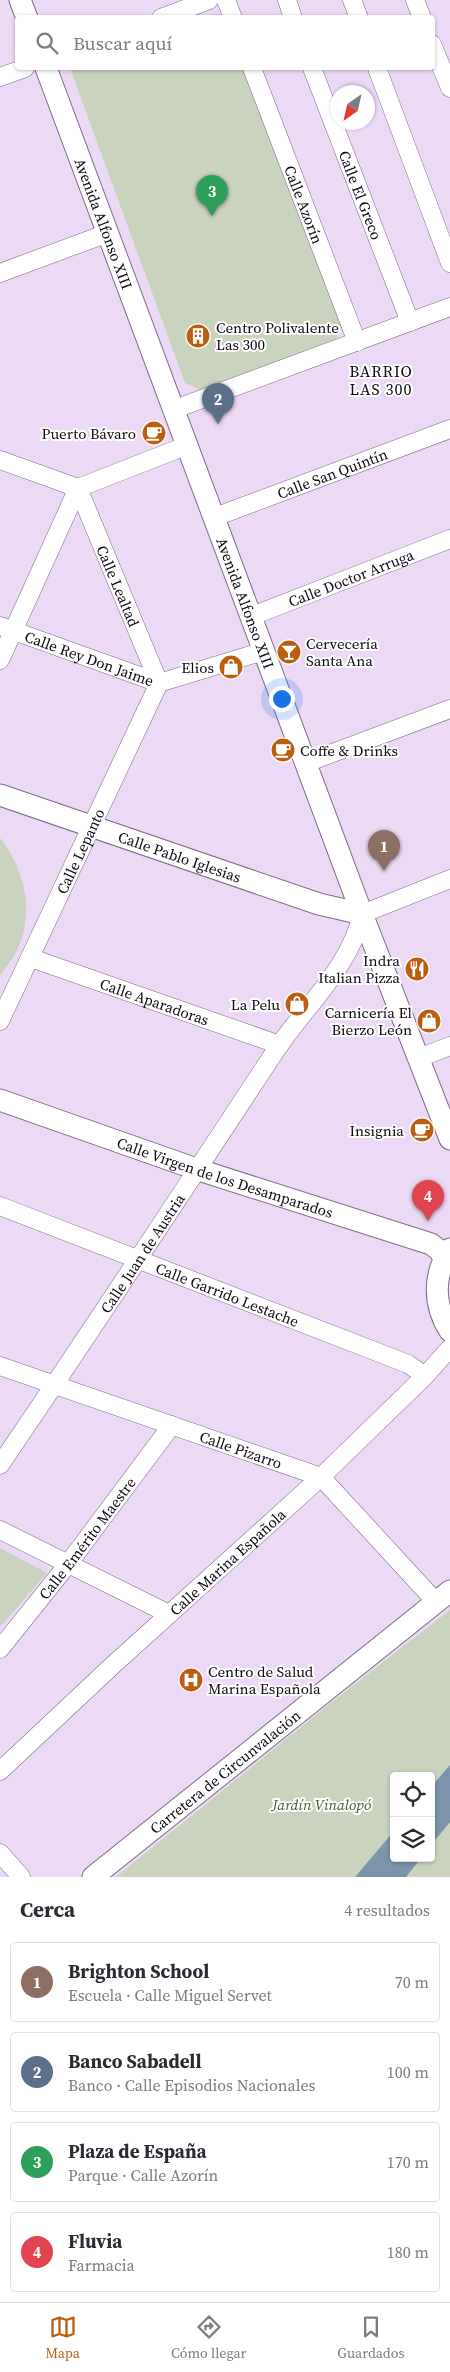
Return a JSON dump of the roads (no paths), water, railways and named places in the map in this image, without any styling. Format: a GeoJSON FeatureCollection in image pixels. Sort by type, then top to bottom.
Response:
{"type":"FeatureCollection","features":[{"type":"Feature","properties":{"kind":"street"},"geometry":{"type":"LineString","coordinates":[[20,0],[26,15]]}},
{"type":"Feature","properties":{"kind":"street"},"geometry":{"type":"LineString","coordinates":[[169,15],[209,0]]}},
{"type":"Feature","properties":{"kind":"street"},"geometry":{"type":"LineString","coordinates":[[226,0],[232,15]]}},
{"type":"Feature","properties":{"kind":"street"},"geometry":{"type":"LineString","coordinates":[[287,0],[292,15]]}},
{"type":"Feature","properties":{"kind":"street"},"geometry":{"type":"LineString","coordinates":[[352,0],[358,15]]}},
{"type":"Feature","properties":{"kind":"street"},"geometry":{"type":"LineString","coordinates":[[415,0],[421,15]]}},
{"type":"Feature","properties":{"kind":"street"},"geometry":{"type":"LineString","coordinates":[[435,51],[450,88]]}},
{"type":"Feature","properties":{"kind":"street"},"geometry":{"type":"LineString","coordinates":[[0,77],[19,70]]}},
{"type":"Feature","properties":{"kind":"street","name":"Avenida Alfonso XIII"},"geometry":{"type":"LineString","coordinates":[[47,70],[362,914],[450,1139]]}},
{"type":"Feature","properties":{"kind":"street","name":"Calle Azorín"},"geometry":{"type":"LineString","coordinates":[[253,70],[358,342]]}},
{"type":"Feature","properties":{"kind":"street","name":"Calle El Greco"},"geometry":{"type":"LineString","coordinates":[[313,70],[410,322]]}},
{"type":"Feature","properties":{"kind":"street"},"geometry":{"type":"LineString","coordinates":[[378,70],[450,263]]}},
{"type":"Feature","properties":{"kind":"street"},"geometry":{"type":"LineString","coordinates":[[0,273],[108,233]]}},
{"type":"Feature","properties":{"kind":"street"},"geometry":{"type":"LineString","coordinates":[[175,410],[450,307]]}},
{"type":"Feature","properties":{"kind":"street","name":"Calle San Quintín"},"geometry":{"type":"LineString","coordinates":[[215,517],[450,428]]}},
{"type":"Feature","properties":{"kind":"street"},"geometry":{"type":"LineString","coordinates":[[0,460],[78,488],[188,445]]}},
{"type":"Feature","properties":{"kind":"street"},"geometry":{"type":"LineString","coordinates":[[0,660],[7,628],[78,488]]}},
{"type":"Feature","properties":{"kind":"street","name":"Calle Lealtad"},"geometry":{"type":"LineString","coordinates":[[78,488],[159,683]]}},
{"type":"Feature","properties":{"kind":"street","name":"Calle Doctor Arruga"},"geometry":{"type":"LineString","coordinates":[[252,616],[450,539]]}},
{"type":"Feature","properties":{"kind":"street","name":"Calle Rey Don Jaime"},"geometry":{"type":"LineString","coordinates":[[7,628],[159,683],[264,650]]}},
{"type":"Feature","properties":{"kind":"street","name":"Calle Lepanto"},"geometry":{"type":"LineString","coordinates":[[0,1021],[159,683]]}},
{"type":"Feature","properties":{"kind":"street"},"geometry":{"type":"LineString","coordinates":[[306,763],[450,709]]}},
{"type":"Feature","properties":{"kind":"street","name":"Calle Pablo Iglesias"},"geometry":{"type":"LineString","coordinates":[[0,796],[319,904],[362,914]]}},
{"type":"Feature","properties":{"kind":"street"},"geometry":{"type":"LineString","coordinates":[[362,914],[450,879]]}},
{"type":"Feature","properties":{"kind":"street","name":"Calle Juan de Austria"},"geometry":{"type":"LineString","coordinates":[[0,1466],[199,1170],[280,1045],[345,956],[358,930],[362,914]]}},
{"type":"Feature","properties":{"kind":"street","name":"Calle Aparadoras"},"geometry":{"type":"LineString","coordinates":[[31,958],[280,1045]]}},
{"type":"Feature","properties":{"kind":"street"},"geometry":{"type":"LineString","coordinates":[[419,1058],[450,1046]]}},
{"type":"Feature","properties":{"kind":"street","name":"Calle Virgen de los Desamparados"},"geometry":{"type":"LineString","coordinates":[[0,1100],[199,1170],[431,1244],[440,1251],[447,1253]]}},
{"type":"Feature","properties":{"kind":"street","name":"Calle Garrido Lestache"},"geometry":{"type":"LineString","coordinates":[[0,1206],[408,1364],[425,1376]]}},
{"type":"Feature","properties":{"kind":"street"},"geometry":{"type":"LineString","coordinates":[[447,1253],[437,1278],[437,1299],[442,1320],[450,1332]]}},
{"type":"Feature","properties":{"kind":"street","name":"Calle Marina Española"},"geometry":{"type":"LineString","coordinates":[[0,1771],[169,1614],[321,1477],[425,1376],[450,1348]]}},
{"type":"Feature","properties":{"kind":"street","name":"Calle Pizarro"},"geometry":{"type":"LineString","coordinates":[[0,1366],[321,1477],[443,1597]]}},
{"type":"Feature","properties":{"kind":"street","name":"Calle Emérito Maestre"},"geometry":{"type":"LineString","coordinates":[[0,1649],[68,1564],[172,1426]]}},
{"type":"Feature","properties":{"kind":"street"},"geometry":{"type":"LineString","coordinates":[[0,1530],[169,1614]]}},
{"type":"Feature","properties":{"kind":"street","name":"Carretera de Circunvalación"},"geometry":{"type":"LineString","coordinates":[[93,1877],[443,1597]]}},
{"type":"Feature","properties":{"kind":"street"},"geometry":{"type":"LineString","coordinates":[[0,1853],[21,1877]]}},
{"type":"Feature","properties":{"kind":"water"},"geometry":{"type":"Polygon","coordinates":[[[450,1765],[450,1822],[435,1840],[435,1817],[435,1782],[450,1765]]]}},
{"type":"Feature","properties":{"kind":"water"},"geometry":{"type":"Polygon","coordinates":[[[390,1836],[390,1862],[418,1862],[406,1877],[355,1877],[390,1836]]]}},
{"type":"Feature","properties":{"kind":"place","name":"Plaza de España"},"geometry":{"type":"Point","coordinates":[212,216]}},
{"type":"Feature","properties":{"kind":"place","name":"Centro Polivalente Las 300"},"geometry":{"type":"Point","coordinates":[198,336]}},
{"type":"Feature","properties":{"kind":"place","name":"Banco Sabadell"},"geometry":{"type":"Point","coordinates":[218,424]}},
{"type":"Feature","properties":{"kind":"place","name":"Puerto Bávaro"},"geometry":{"type":"Point","coordinates":[154,433]}},
{"type":"Feature","properties":{"kind":"place","name":"Cervecería Santa Ana"},"geometry":{"type":"Point","coordinates":[289,652]}},
{"type":"Feature","properties":{"kind":"place","name":"Elios"},"geometry":{"type":"Point","coordinates":[231,667]}},
{"type":"Feature","properties":{"kind":"place","name":"Coffe & Drinks"},"geometry":{"type":"Point","coordinates":[283,750]}},
{"type":"Feature","properties":{"kind":"place","name":"Brighton School"},"geometry":{"type":"Point","coordinates":[384,871]}},
{"type":"Feature","properties":{"kind":"place","name":"Indra Italian Pizza"},"geometry":{"type":"Point","coordinates":[417,969]}},
{"type":"Feature","properties":{"kind":"place","name":"La Pelu"},"geometry":{"type":"Point","coordinates":[297,1004]}},
{"type":"Feature","properties":{"kind":"place","name":"Carnicería El Bierzo León"},"geometry":{"type":"Point","coordinates":[429,1021]}},
{"type":"Feature","properties":{"kind":"place","name":"Insignia"},"geometry":{"type":"Point","coordinates":[422,1130]}},
{"type":"Feature","properties":{"kind":"place","name":"Fluvia"},"geometry":{"type":"Point","coordinates":[428,1221]}},
{"type":"Feature","properties":{"kind":"place","name":"Centro de Salud Marina Española"},"geometry":{"type":"Point","coordinates":[191,1680]}},
{"type":"Feature","properties":{"kind":"district","name":"BARRIO LAS 300"},"geometry":{"type":"Point","coordinates":[381,380]}},
{"type":"Feature","properties":{"kind":"park label","name":"Jardín Vinalopó"},"geometry":{"type":"Point","coordinates":[322,1804]}}]}
